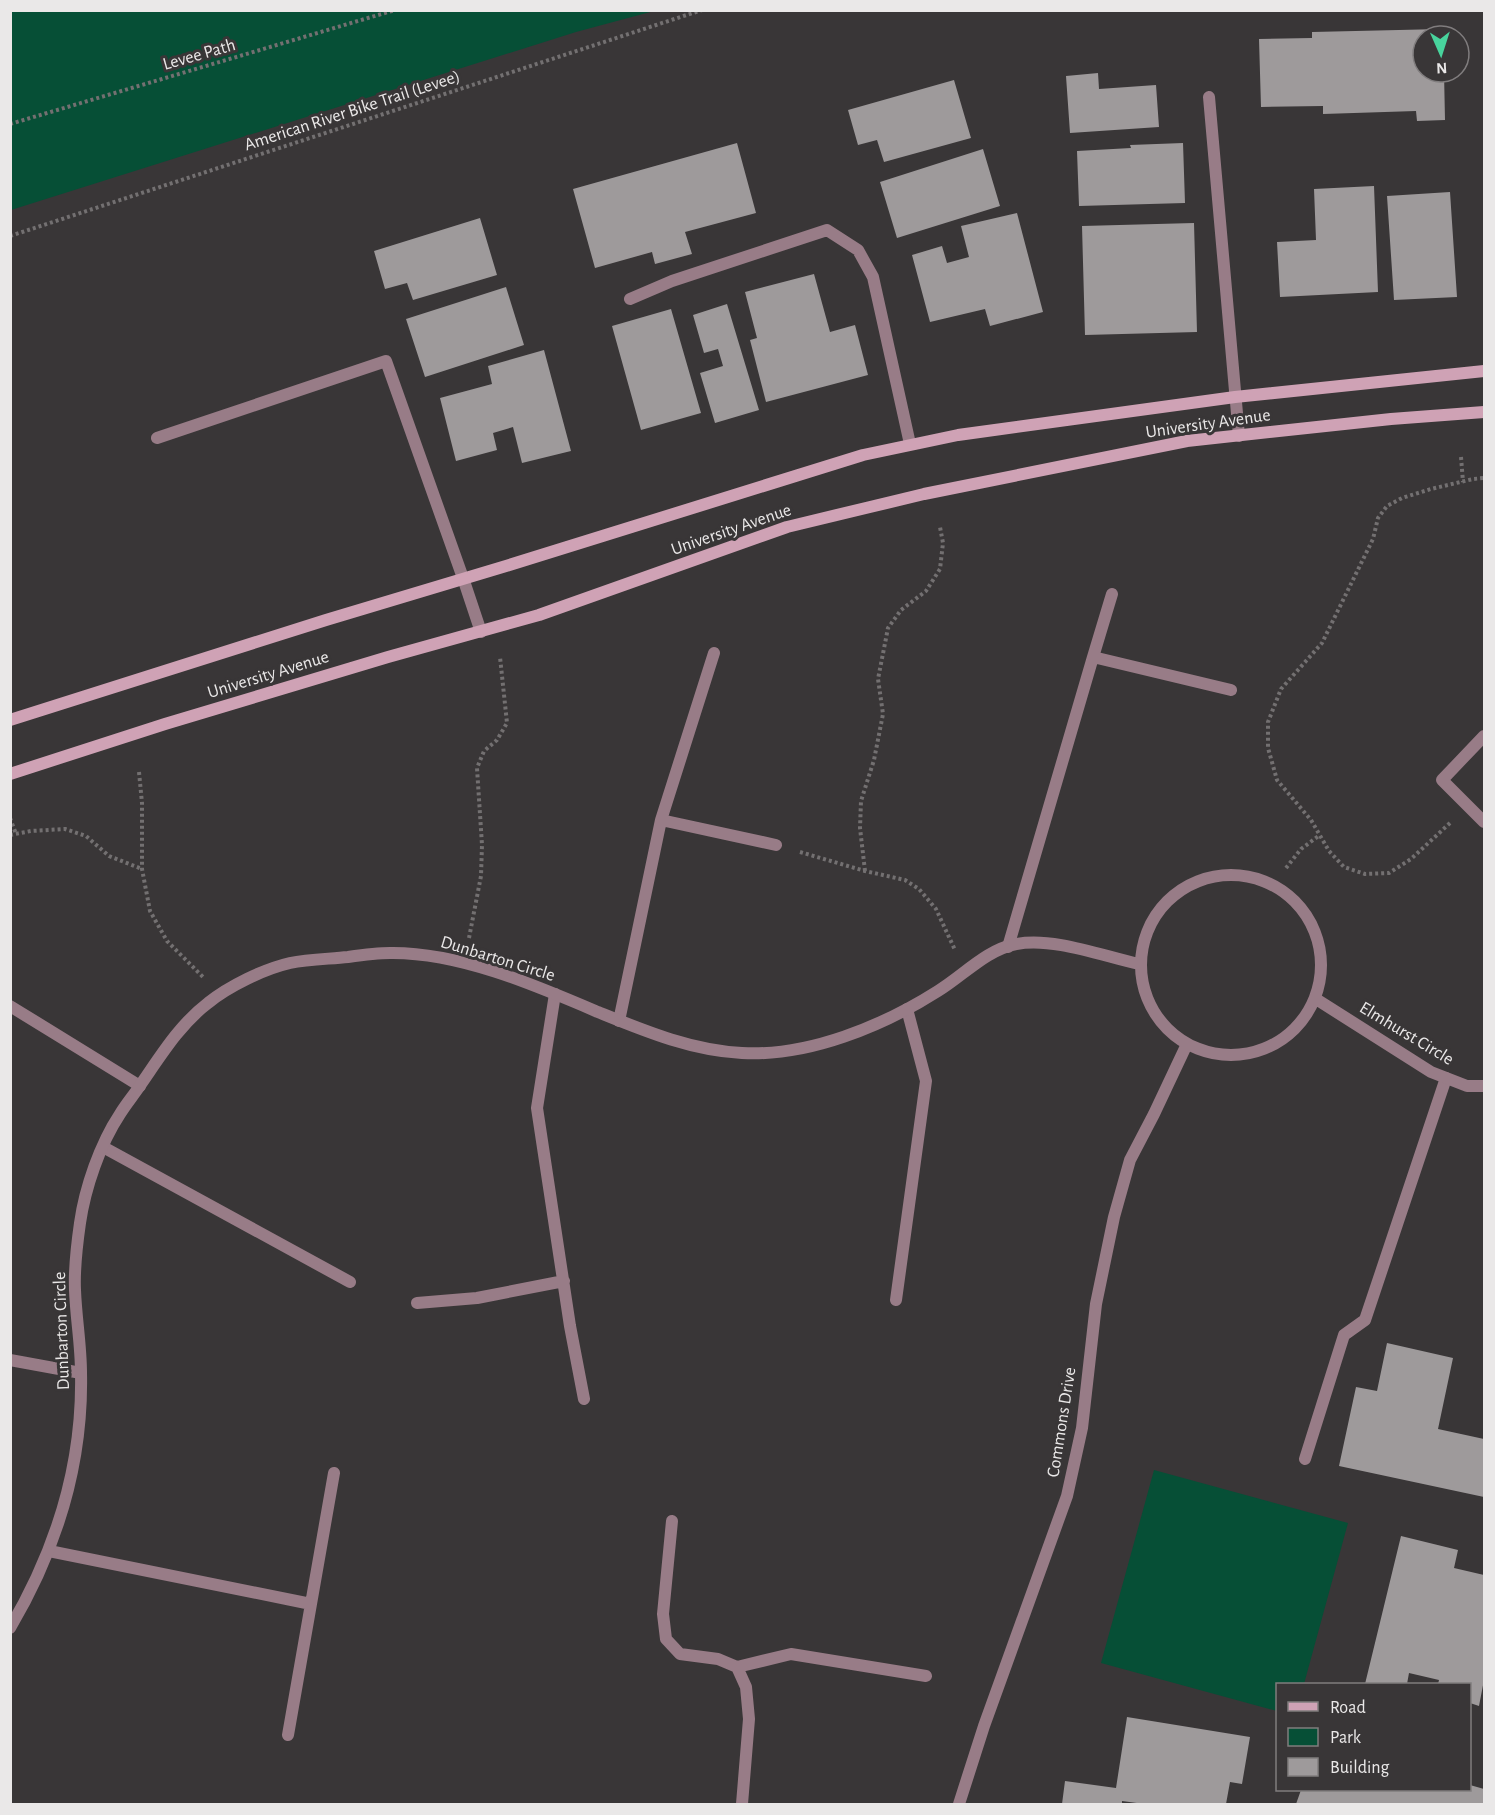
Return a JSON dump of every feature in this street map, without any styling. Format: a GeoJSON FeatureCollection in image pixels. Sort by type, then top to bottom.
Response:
{"type":"FeatureCollection","features":[{"type":"Feature","properties":{"kind":"street"},"geometry":{"type":"LineString","coordinates":[[1209,97],[1239,436]]}},
{"type":"Feature","properties":{"kind":"street"},"geometry":{"type":"LineString","coordinates":[[630,298],[672,281],[827,230],[858,250],[873,277],[910,444]]}},
{"type":"Feature","properties":{"kind":"street"},"geometry":{"type":"LineString","coordinates":[[157,438],[386,361],[464,578],[481,632]]}},
{"type":"Feature","properties":{"kind":"street","name":"University Avenue"},"geometry":{"type":"LineString","coordinates":[[10,720],[863,455],[958,435],[1235,397],[1485,371]]}},
{"type":"Feature","properties":{"kind":"street","name":"University Avenue"},"geometry":{"type":"LineString","coordinates":[[10,774],[165,724],[388,657],[539,615],[787,527],[936,492],[1186,441],[1390,419],[1485,412]]}},
{"type":"Feature","properties":{"kind":"street"},"geometry":{"type":"LineString","coordinates":[[1008,947],[1112,594]]}},
{"type":"Feature","properties":{"kind":"street"},"geometry":{"type":"LineString","coordinates":[[619,1021],[661,820],[714,653]]}},
{"type":"Feature","properties":{"kind":"street"},"geometry":{"type":"LineString","coordinates":[[1093,657],[1231,690]]}},
{"type":"Feature","properties":{"kind":"street"},"geometry":{"type":"LineString","coordinates":[[1485,736],[1442,780],[1485,822]]}},
{"type":"Feature","properties":{"kind":"street"},"geometry":{"type":"LineString","coordinates":[[661,820],[776,845]]}},
{"type":"Feature","properties":{"kind":"street"},"geometry":{"type":"LineString","coordinates":[[1216,875],[1248,876],[1278,887],[1302,908],[1317,936],[1322,967],[1316,999],[1295,1030],[1262,1050],[1224,1056],[1187,1044],[1167,1030],[1152,1011],[1143,988],[1139,964],[1145,933],[1162,906],[1186,886],[1216,875]]}},
{"type":"Feature","properties":{"kind":"street","name":"Dunbarton Circle"},"geometry":{"type":"LineString","coordinates":[[10,1628],[31,1593],[49,1551],[68,1490],[80,1424],[81,1373],[75,1286],[80,1223],[87,1190],[103,1147],[118,1116],[174,1036],[207,1003],[242,981],[290,963],[388,952],[428,955],[464,963],[555,994],[675,1042],[708,1050],[746,1053],[782,1052],[870,1028],[938,992],[992,952],[1008,947],[1034,942],[1067,947],[1139,964]]}},
{"type":"Feature","properties":{"kind":"street"},"geometry":{"type":"LineString","coordinates":[[555,994],[537,1108],[584,1399]]}},
{"type":"Feature","properties":{"kind":"street","name":"Elmhurst Circle"},"geometry":{"type":"LineString","coordinates":[[1316,999],[1431,1072],[1467,1086],[1485,1086]]}},
{"type":"Feature","properties":{"kind":"street"},"geometry":{"type":"LineString","coordinates":[[10,1006],[140,1086]]}},
{"type":"Feature","properties":{"kind":"street"},"geometry":{"type":"LineString","coordinates":[[897,1300],[926,1081],[906,1009]]}},
{"type":"Feature","properties":{"kind":"street","name":"Commons Drive"},"geometry":{"type":"LineString","coordinates":[[959,1804],[984,1726],[1067,1496],[1082,1428],[1096,1304],[1114,1217],[1130,1160],[1155,1114],[1187,1044]]}},
{"type":"Feature","properties":{"kind":"street"},"geometry":{"type":"LineString","coordinates":[[1305,1459],[1344,1335],[1365,1320],[1446,1078]]}},
{"type":"Feature","properties":{"kind":"street"},"geometry":{"type":"LineString","coordinates":[[103,1147],[350,1281]]}},
{"type":"Feature","properties":{"kind":"street"},"geometry":{"type":"LineString","coordinates":[[417,1303],[477,1298],[564,1281]]}},
{"type":"Feature","properties":{"kind":"street"},"geometry":{"type":"LineString","coordinates":[[10,1360],[81,1373]]}},
{"type":"Feature","properties":{"kind":"street"},"geometry":{"type":"LineString","coordinates":[[288,1735],[334,1473]]}},
{"type":"Feature","properties":{"kind":"street"},"geometry":{"type":"LineString","coordinates":[[672,1521],[663,1614],[666,1639],[680,1654],[718,1659],[737,1667],[791,1653],[926,1676]]}},
{"type":"Feature","properties":{"kind":"street"},"geometry":{"type":"LineString","coordinates":[[49,1551],[311,1604]]}},
{"type":"Feature","properties":{"kind":"street"},"geometry":{"type":"LineString","coordinates":[[737,1667],[746,1688],[748,1719],[742,1804]]}},
{"type":"Feature","properties":{"kind":"path","name":"Levee Path"},"geometry":{"type":"LineString","coordinates":[[10,124],[395,10]]}},
{"type":"Feature","properties":{"kind":"path","name":"American River Bike Trail (Levee)"},"geometry":{"type":"LineString","coordinates":[[10,236],[702,10]]}},
{"type":"Feature","properties":{"kind":"path"},"geometry":{"type":"LineString","coordinates":[[1461,457],[1463,482]]}},
{"type":"Feature","properties":{"kind":"path"},"geometry":{"type":"LineString","coordinates":[[1468,805],[1411,859],[1389,873],[1365,874],[1344,867],[1329,851],[1299,804],[1277,780],[1268,748],[1268,722],[1281,689],[1322,643],[1372,539],[1378,518],[1388,506],[1402,498],[1431,489],[1485,478]]}},
{"type":"Feature","properties":{"kind":"path"},"geometry":{"type":"LineString","coordinates":[[865,871],[860,828],[861,801],[874,760],[883,714],[878,679],[888,628],[901,610],[926,591],[940,569],[943,543],[940,527]]}},
{"type":"Feature","properties":{"kind":"path"},"geometry":{"type":"LineString","coordinates":[[464,963],[481,876],[482,845],[477,768],[484,750],[497,740],[507,723],[500,657]]}},
{"type":"Feature","properties":{"kind":"path"},"geometry":{"type":"LineString","coordinates":[[139,772],[142,802],[142,869],[150,911],[166,941],[220,995]]}},
{"type":"Feature","properties":{"kind":"path"},"geometry":{"type":"LineString","coordinates":[[10,818],[13,835],[31,831],[65,829],[86,836],[109,856],[142,869]]}},
{"type":"Feature","properties":{"kind":"path"},"geometry":{"type":"LineString","coordinates":[[1286,868],[1301,849],[1320,835]]}},
{"type":"Feature","properties":{"kind":"path"},"geometry":{"type":"LineString","coordinates":[[776,845],[905,880],[919,889],[936,909],[965,972]]}},
{"type":"Feature","properties":{"kind":"green space"},"geometry":{"type":"Polygon","coordinates":[[[11,10],[654,11],[576,32],[11,210],[11,10]]]}},
{"type":"Feature","properties":{"kind":"green space"},"geometry":{"type":"Polygon","coordinates":[[[1154,1470],[1348,1523],[1304,1683],[1276,1683],[1276,1711],[1101,1663],[1154,1470]]]}},
{"type":"Feature","properties":{"kind":"building"},"geometry":{"type":"Polygon","coordinates":[[[1411,30],[1411,84],[1444,84],[1445,120],[1417,121],[1416,111],[1323,114],[1323,106],[1261,107],[1259,39],[1312,38],[1312,32],[1411,30]]]}},
{"type":"Feature","properties":{"kind":"building"},"geometry":{"type":"Polygon","coordinates":[[[1098,73],[1099,89],[1156,85],[1159,127],[1070,133],[1066,76],[1098,73]]]}},
{"type":"Feature","properties":{"kind":"building"},"geometry":{"type":"Polygon","coordinates":[[[954,80],[971,138],[884,162],[877,140],[858,145],[848,110],[954,80]]]}},
{"type":"Feature","properties":{"kind":"building"},"geometry":{"type":"Polygon","coordinates":[[[737,143],[756,213],[685,232],[692,254],[655,264],[652,252],[595,268],[573,189],[737,143]]]}},
{"type":"Feature","properties":{"kind":"building"},"geometry":{"type":"Polygon","coordinates":[[[1183,143],[1185,203],[1079,206],[1077,151],[1131,148],[1130,145],[1183,143]]]}},
{"type":"Feature","properties":{"kind":"building"},"geometry":{"type":"Polygon","coordinates":[[[983,149],[1000,206],[897,238],[880,182],[983,149]]]}},
{"type":"Feature","properties":{"kind":"building"},"geometry":{"type":"Polygon","coordinates":[[[1374,186],[1378,292],[1280,297],[1277,242],[1316,240],[1314,189],[1374,186]]]}},
{"type":"Feature","properties":{"kind":"building"},"geometry":{"type":"Polygon","coordinates":[[[1450,192],[1457,297],[1394,300],[1387,196],[1450,192]]]}},
{"type":"Feature","properties":{"kind":"building"},"geometry":{"type":"Polygon","coordinates":[[[1017,213],[1043,312],[990,326],[985,309],[930,322],[912,255],[942,246],[947,263],[969,257],[961,226],[1017,213]]]}},
{"type":"Feature","properties":{"kind":"building"},"geometry":{"type":"Polygon","coordinates":[[[480,218],[497,275],[413,300],[407,283],[385,289],[374,251],[480,218]]]}},
{"type":"Feature","properties":{"kind":"building"},"geometry":{"type":"Polygon","coordinates":[[[1194,223],[1197,332],[1085,335],[1082,226],[1194,223]]]}},
{"type":"Feature","properties":{"kind":"building"},"geometry":{"type":"Polygon","coordinates":[[[814,274],[830,332],[855,325],[868,375],[766,402],[750,340],[757,338],[745,292],[814,274]]]}},
{"type":"Feature","properties":{"kind":"building"},"geometry":{"type":"Polygon","coordinates":[[[506,287],[524,345],[425,377],[406,319],[506,287]]]}},
{"type":"Feature","properties":{"kind":"building"},"geometry":{"type":"Polygon","coordinates":[[[727,304],[759,410],[715,423],[700,373],[723,366],[718,349],[704,353],[693,315],[727,304]]]}},
{"type":"Feature","properties":{"kind":"building"},"geometry":{"type":"Polygon","coordinates":[[[671,309],[701,413],[641,430],[612,326],[671,309]]]}},
{"type":"Feature","properties":{"kind":"building"},"geometry":{"type":"Polygon","coordinates":[[[544,350],[571,451],[522,463],[513,427],[493,433],[497,450],[456,461],[440,398],[492,384],[488,366],[544,350]]]}},
{"type":"Feature","properties":{"kind":"building"},"geometry":{"type":"Polygon","coordinates":[[[1387,1343],[1453,1358],[1438,1429],[1484,1439],[1484,1497],[1339,1466],[1356,1387],[1377,1391],[1387,1343]]]}},
{"type":"Feature","properties":{"kind":"building"},"geometry":{"type":"Polygon","coordinates":[[[1401,1536],[1458,1550],[1454,1568],[1484,1575],[1484,1680],[1479,1706],[1471,1703],[1471,1683],[1438,1683],[1439,1680],[1409,1673],[1407,1683],[1365,1683],[1401,1536]]]}},
{"type":"Feature","properties":{"kind":"building"},"geometry":{"type":"Polygon","coordinates":[[[1127,1717],[1250,1737],[1242,1784],[1230,1782],[1226,1804],[1144,1804],[1122,1801],[1122,1804],[1062,1804],[1065,1781],[1116,1788],[1127,1717]]]}},
{"type":"Feature","properties":{"kind":"building"},"geometry":{"type":"Polygon","coordinates":[[[1471,1785],[1484,1789],[1484,1804],[1296,1804],[1301,1791],[1471,1791],[1471,1785]]]}}]}
